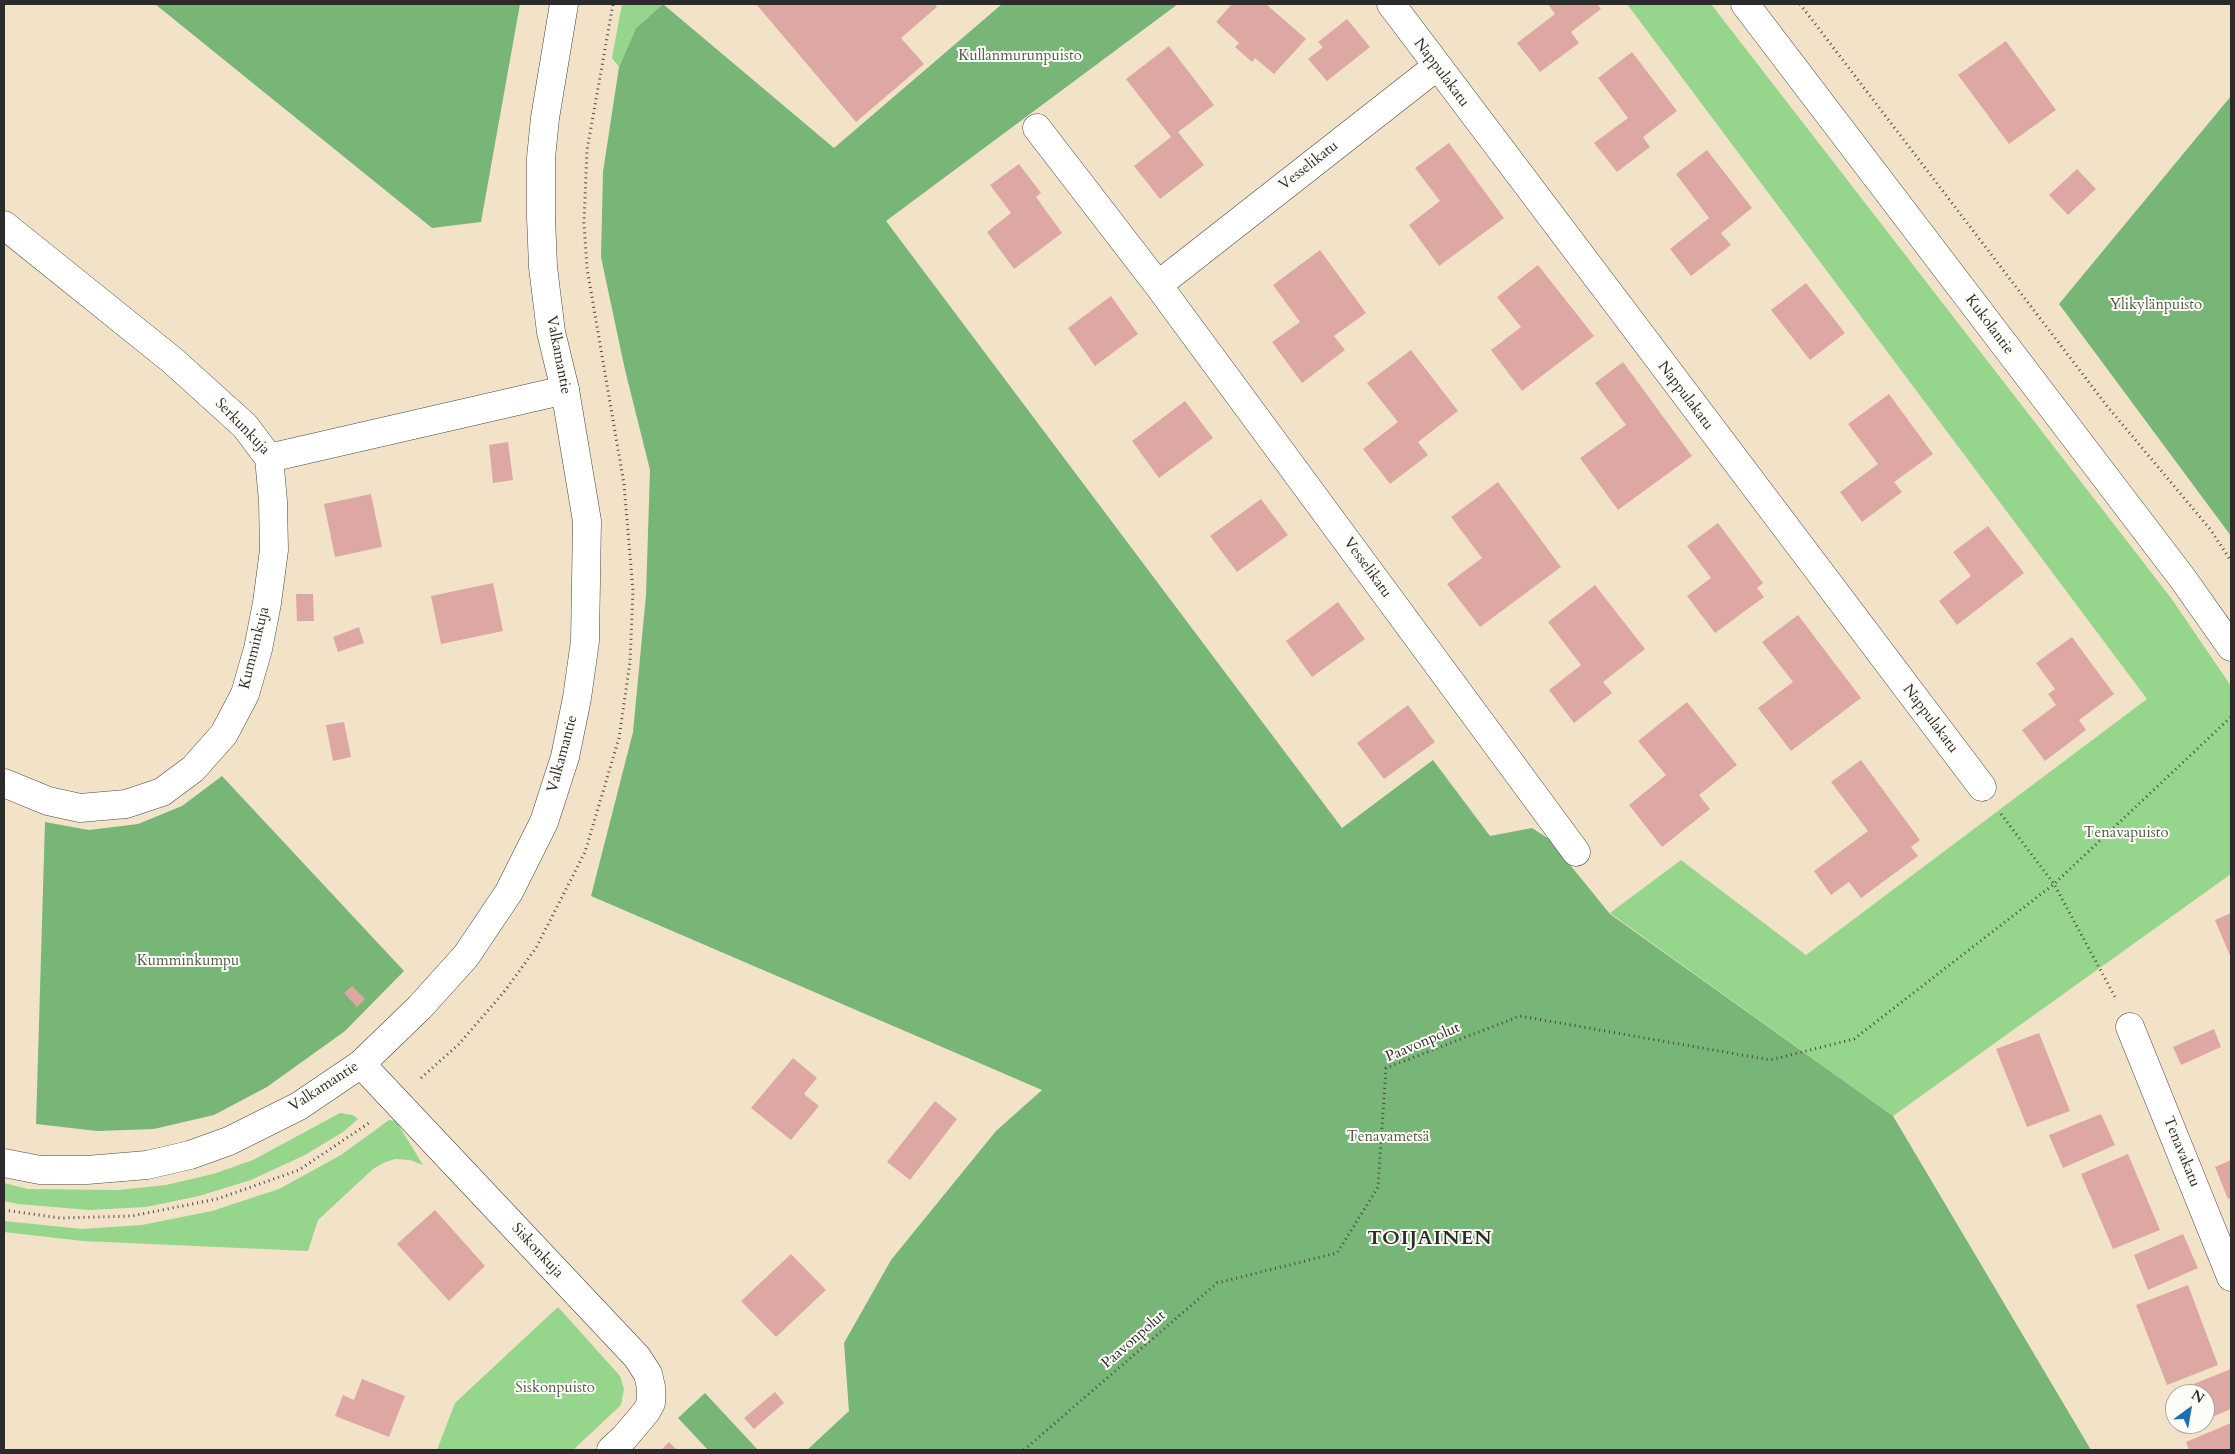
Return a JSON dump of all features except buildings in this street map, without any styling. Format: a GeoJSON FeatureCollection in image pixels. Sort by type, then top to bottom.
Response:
{"type":"FeatureCollection","features":[{"type":"Feature","properties":{"kind":"street","name":"Valkamantie"},"geometry":{"type":"LineString","coordinates":[[4,1163],[40,1170],[87,1170],[147,1165],[190,1155],[229,1141],[299,1106],[361,1064],[420,1007],[466,956],[509,892],[544,822],[565,757],[577,698],[585,641],[587,521],[565,390],[551,332],[543,267],[541,158],[545,118],[564,4]]}},
{"type":"Feature","properties":{"kind":"street","name":"Nappulakatu"},"geometry":{"type":"LineString","coordinates":[[1391,4],[1982,787]]}},
{"type":"Feature","properties":{"kind":"street","name":"Kukolantie"},"geometry":{"type":"LineString","coordinates":[[1745,4],[2177,571],[2231,647]]}},
{"type":"Feature","properties":{"kind":"street","name":"Vesselikatu"},"geometry":{"type":"LineString","coordinates":[[1158,285],[1436,66]]}},
{"type":"Feature","properties":{"kind":"street","name":"Vesselikatu"},"geometry":{"type":"LineString","coordinates":[[1037,128],[1158,285],[1576,852]]}},
{"type":"Feature","properties":{"kind":"street","name":"Serkunkuja"},"geometry":{"type":"LineString","coordinates":[[4,225],[172,360],[245,426],[269,458],[565,390]]}},
{"type":"Feature","properties":{"kind":"street","name":"Kumminkuja"},"geometry":{"type":"LineString","coordinates":[[4,783],[48,801],[80,808],[126,804],[162,792],[193,769],[224,734],[245,694],[258,649],[267,603],[274,550],[274,501],[269,458]]}},
{"type":"Feature","properties":{"kind":"street","name":"Tenavakatu"},"geometry":{"type":"LineString","coordinates":[[2130,1027],[2231,1277]]}},
{"type":"Feature","properties":{"kind":"street","name":"Siskonkuja"},"geometry":{"type":"LineString","coordinates":[[361,1064],[637,1357],[648,1374],[651,1386],[651,1403],[646,1412],[624,1438],[611,1450]]}},
{"type":"Feature","properties":{"kind":"path"},"geometry":{"type":"LineString","coordinates":[[4,1210],[60,1218],[132,1216],[217,1199],[299,1170],[361,1130],[459,1044],[504,992],[536,948],[585,852],[619,738],[630,662],[633,591],[624,484],[587,268],[584,223],[587,150],[613,4]]}},
{"type":"Feature","properties":{"kind":"path"},"geometry":{"type":"LineString","coordinates":[[1800,4],[2107,406],[2210,529],[2231,560]]}},
{"type":"Feature","properties":{"kind":"path"},"geometry":{"type":"LineString","coordinates":[[2054,884],[2231,717]]}},
{"type":"Feature","properties":{"kind":"path"},"geometry":{"type":"LineString","coordinates":[[1982,787],[2054,884],[2105,976],[2130,1027]]}},
{"type":"Feature","properties":{"kind":"path","name":"Paavonpolut"},"geometry":{"type":"LineString","coordinates":[[1024,1450],[1216,1283],[1338,1253],[1378,1187],[1386,1068],[1520,1016],[1770,1060],[1854,1039],[2054,884]]}},
{"type":"Feature","properties":{"kind":"green space"},"geometry":{"type":"Polygon","coordinates":[[[155,4],[520,4],[481,222],[432,228],[155,4]]]}},
{"type":"Feature","properties":{"kind":"green space"},"geometry":{"type":"Polygon","coordinates":[[[622,4],[663,4],[636,28],[619,67],[612,58],[622,4]]]}},
{"type":"Feature","properties":{"kind":"green space","name":"Tenavametsä"},"geometry":{"type":"Polygon","coordinates":[[[663,4],[834,148],[1002,4],[1178,4],[886,221],[1342,828],[1433,760],[1490,836],[1532,828],[1549,839],[1610,914],[1893,1116],[2091,1450],[807,1450],[849,1411],[844,1343],[891,1260],[996,1131],[1042,1090],[591,896],[633,732],[646,595],[650,470],[625,370],[601,257],[603,172],[619,67],[636,28],[663,4]]]}},
{"type":"Feature","properties":{"kind":"green space","name":"Tenavapuisto"},"geometry":{"type":"Polygon","coordinates":[[[1627,4],[1711,4],[2171,598],[2231,686],[2231,874],[1893,1116],[1610,913],[1681,860],[1806,955],[2147,699],[1627,4]]]}},
{"type":"Feature","properties":{"kind":"green space","name":"Ylikylänpuisto"},"geometry":{"type":"Polygon","coordinates":[[[2231,96],[2231,536],[2059,304],[2231,96]]]}},
{"type":"Feature","properties":{"kind":"green space","name":"Kumminkumpu"},"geometry":{"type":"Polygon","coordinates":[[[222,776],[404,971],[345,1031],[267,1087],[214,1115],[154,1129],[97,1131],[36,1124],[45,822],[89,830],[138,824],[182,806],[222,776]]]}},
{"type":"Feature","properties":{"kind":"green space"},"geometry":{"type":"Polygon","coordinates":[[[340,1113],[353,1115],[358,1119],[343,1132],[305,1155],[251,1180],[199,1196],[146,1207],[89,1210],[18,1204],[4,1201],[4,1183],[28,1189],[118,1190],[166,1185],[213,1174],[253,1160],[340,1113]]]}},
{"type":"Feature","properties":{"kind":"green space"},"geometry":{"type":"Polygon","coordinates":[[[389,1120],[396,1121],[423,1165],[410,1160],[395,1159],[373,1169],[318,1220],[308,1251],[83,1241],[4,1232],[4,1221],[82,1229],[142,1225],[212,1211],[279,1189],[341,1155],[389,1120]]]}},
{"type":"Feature","properties":{"kind":"green space","name":"Siskonpuisto"},"geometry":{"type":"Polygon","coordinates":[[[558,1307],[620,1376],[624,1389],[621,1405],[573,1450],[437,1450],[455,1403],[558,1307]]]}},
{"type":"Feature","properties":{"kind":"green space"},"geometry":{"type":"Polygon","coordinates":[[[705,1393],[758,1450],[708,1450],[678,1418],[705,1393]]]}},
{"type":"Feature","properties":{"kind":"district","name":"TOIJAINEN"},"geometry":{"type":"Point","coordinates":[1430,1239]}},
{"type":"Feature","properties":{"kind":"park label","name":"Kullanmurunpuisto"},"geometry":{"type":"Point","coordinates":[1020,57]}}]}
